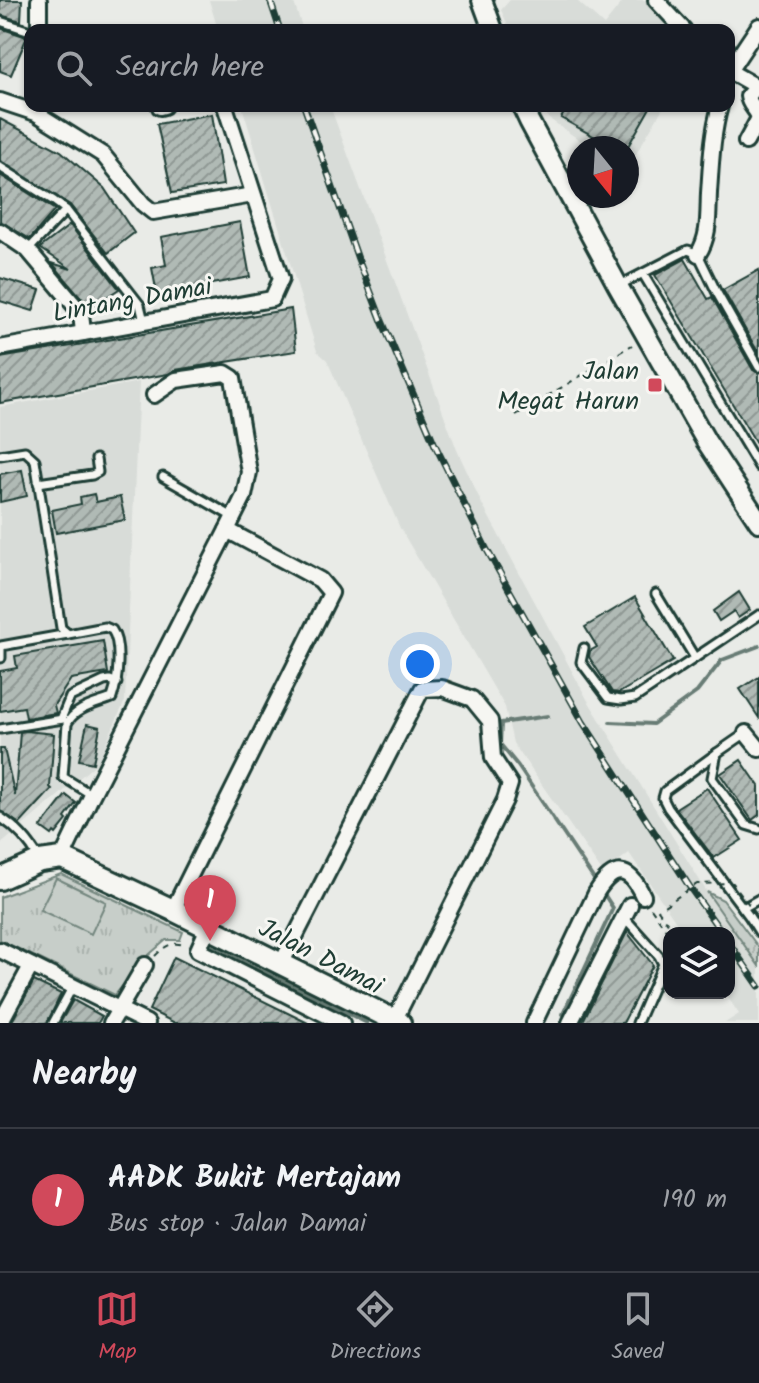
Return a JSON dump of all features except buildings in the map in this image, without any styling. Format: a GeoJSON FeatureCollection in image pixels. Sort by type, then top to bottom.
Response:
{"type":"FeatureCollection","features":[{"type":"Feature","properties":{"kind":"main road","name":"Jalan Damai"},"geometry":{"type":"LineString","coordinates":[[62,858],[396,1022]]}},
{"type":"Feature","properties":{"kind":"main road"},"geometry":{"type":"LineString","coordinates":[[0,879],[40,861],[62,858]]}},
{"type":"Feature","properties":{"kind":"street"},"geometry":{"type":"LineString","coordinates":[[39,0],[39,24]]}},
{"type":"Feature","properties":{"kind":"street"},"geometry":{"type":"LineString","coordinates":[[482,0],[491,24]]}},
{"type":"Feature","properties":{"kind":"street"},"geometry":{"type":"LineString","coordinates":[[656,0],[678,24]]}},
{"type":"Feature","properties":{"kind":"street"},"geometry":{"type":"LineString","coordinates":[[735,62],[759,26]]}},
{"type":"Feature","properties":{"kind":"street"},"geometry":{"type":"LineString","coordinates":[[735,75],[758,88],[748,96],[759,118],[746,142]]}},
{"type":"Feature","properties":{"kind":"street"},"geometry":{"type":"LineString","coordinates":[[0,101],[24,107]]}},
{"type":"Feature","properties":{"kind":"street"},"geometry":{"type":"LineString","coordinates":[[39,112],[103,155],[153,212],[253,195],[227,112]]}},
{"type":"Feature","properties":{"kind":"street"},"geometry":{"type":"LineString","coordinates":[[529,112],[646,336],[706,441],[759,522]]}},
{"type":"Feature","properties":{"kind":"street"},"geometry":{"type":"LineString","coordinates":[[698,254],[706,237],[718,112]]}},
{"type":"Feature","properties":{"kind":"street","name":"Lintang Damai"},"geometry":{"type":"LineString","coordinates":[[0,348],[272,299],[281,279],[253,195]]}},
{"type":"Feature","properties":{"kind":"street"},"geometry":{"type":"LineString","coordinates":[[0,231],[28,250],[81,313],[83,333]]}},
{"type":"Feature","properties":{"kind":"street"},"geometry":{"type":"LineString","coordinates":[[62,858],[244,496],[249,472],[233,378],[225,373],[176,380],[154,395]]}},
{"type":"Feature","properties":{"kind":"street"},"geometry":{"type":"LineString","coordinates":[[173,910],[331,593],[320,580],[230,523]]}},
{"type":"Feature","properties":{"kind":"street"},"geometry":{"type":"LineString","coordinates":[[281,964],[422,689],[442,688],[472,699],[490,721],[493,758],[510,784],[505,800],[396,1022]]}},
{"type":"Feature","properties":{"kind":"street"},"geometry":{"type":"LineString","coordinates":[[746,733],[759,749]]}},
{"type":"Feature","properties":{"kind":"street"},"geometry":{"type":"LineString","coordinates":[[534,1023],[603,881],[624,872],[636,881],[643,896]]}},
{"type":"Feature","properties":{"kind":"street"},"geometry":{"type":"LineString","coordinates":[[570,1023],[627,911]]}},
{"type":"Feature","properties":{"kind":"street"},"geometry":{"type":"LineString","coordinates":[[208,928],[198,950],[342,1023]]}},
{"type":"Feature","properties":{"kind":"street"},"geometry":{"type":"LineString","coordinates":[[0,950],[147,1023]]}},
{"type":"Feature","properties":{"kind":"street"},"geometry":{"type":"LineString","coordinates":[[111,1023],[145,965]]}},
{"type":"Feature","properties":{"kind":"street"},"geometry":{"type":"LineString","coordinates":[[0,1023],[31,966]]}},
{"type":"Feature","properties":{"kind":"lane"},"geometry":{"type":"LineString","coordinates":[[0,21],[24,29]]}},
{"type":"Feature","properties":{"kind":"lane"},"geometry":{"type":"LineString","coordinates":[[0,167],[66,210],[140,305],[144,321]]}},
{"type":"Feature","properties":{"kind":"lane"},"geometry":{"type":"LineString","coordinates":[[28,250],[66,210]]}},
{"type":"Feature","properties":{"kind":"lane"},"geometry":{"type":"LineString","coordinates":[[618,286],[688,250],[698,254],[759,367]]}},
{"type":"Feature","properties":{"kind":"lane"},"geometry":{"type":"LineString","coordinates":[[643,274],[759,467]]}},
{"type":"Feature","properties":{"kind":"lane"},"geometry":{"type":"LineString","coordinates":[[0,455],[25,451],[35,460],[61,628],[68,634]]}},
{"type":"Feature","properties":{"kind":"lane"},"geometry":{"type":"LineString","coordinates":[[38,483],[92,475],[98,472],[96,459]]}},
{"type":"Feature","properties":{"kind":"lane"},"geometry":{"type":"LineString","coordinates":[[163,477],[230,523]]}},
{"type":"Feature","properties":{"kind":"lane"},"geometry":{"type":"LineString","coordinates":[[656,594],[695,658]]}},
{"type":"Feature","properties":{"kind":"lane"},"geometry":{"type":"LineString","coordinates":[[584,648],[581,662],[608,698],[635,698],[759,615]]}},
{"type":"Feature","properties":{"kind":"lane"},"geometry":{"type":"LineString","coordinates":[[0,729],[65,719],[112,698],[117,683],[117,637],[105,627],[1,646],[1,658]]}},
{"type":"Feature","properties":{"kind":"lane"},"geometry":{"type":"LineString","coordinates":[[92,795],[63,777],[65,719],[70,697],[104,681],[117,683]]}},
{"type":"Feature","properties":{"kind":"lane"},"geometry":{"type":"LineString","coordinates":[[746,733],[665,791],[663,798],[759,932]]}},
{"type":"Feature","properties":{"kind":"lane"},"geometry":{"type":"LineString","coordinates":[[717,753],[712,778],[746,825],[759,829]]}},
{"type":"Feature","properties":{"kind":"lane"},"geometry":{"type":"LineString","coordinates":[[0,817],[16,827],[40,861]]}},
{"type":"Feature","properties":{"kind":"lane"},"geometry":{"type":"LineString","coordinates":[[743,908],[759,899]]}},
{"type":"Feature","properties":{"kind":"lane"},"geometry":{"type":"LineString","coordinates":[[627,911],[663,964],[638,1020],[650,1023]]}},
{"type":"Feature","properties":{"kind":"lane"},"geometry":{"type":"LineString","coordinates":[[53,1023],[73,986]]}},
{"type":"Feature","properties":{"kind":"path"},"geometry":{"type":"LineString","coordinates":[[516,415],[646,336]]}},
{"type":"Feature","properties":{"kind":"path"},"geometry":{"type":"LineString","coordinates":[[671,927],[658,910],[697,884],[733,883],[759,918]]}},
{"type":"Feature","properties":{"kind":"path"},"geometry":{"type":"LineString","coordinates":[[643,896],[664,927]]}},
{"type":"Feature","properties":{"kind":"path"},"geometry":{"type":"LineString","coordinates":[[145,965],[168,945],[177,943],[198,950]]}},
{"type":"Feature","properties":{"kind":"shaded area"},"geometry":{"type":"Polygon","coordinates":[[[209,0],[293,0],[301,24],[216,24],[209,0]]]}},
{"type":"Feature","properties":{"kind":"shaded area"},"geometry":{"type":"Polygon","coordinates":[[[510,0],[576,0],[603,24],[507,24],[501,10],[510,0]]]}},
{"type":"Feature","properties":{"kind":"shaded area"},"geometry":{"type":"Polygon","coordinates":[[[624,0],[650,0],[672,24],[605,24],[624,0]]]}},
{"type":"Feature","properties":{"kind":"shaded area"},"geometry":{"type":"Polygon","coordinates":[[[244,112],[332,112],[457,450],[482,504],[587,699],[732,927],[680,927],[629,853],[603,873],[513,743],[505,707],[400,528],[327,360],[317,351],[244,112]]]}},
{"type":"Feature","properties":{"kind":"shaded area"},"geometry":{"type":"Polygon","coordinates":[[[546,112],[660,112],[639,149],[639,136],[574,136],[548,118],[546,112]]]}},
{"type":"Feature","properties":{"kind":"shaded area"},"geometry":{"type":"Polygon","coordinates":[[[139,382],[125,701],[97,763],[0,845],[0,407],[139,382]]]}},
{"type":"Feature","properties":{"kind":"shaded area"},"geometry":{"type":"Polygon","coordinates":[[[735,932],[759,966],[759,1023],[725,1023],[739,1014],[729,999],[735,999],[735,932]]]}},
{"type":"Feature","properties":{"kind":"green space"},"geometry":{"type":"Polygon","coordinates":[[[61,874],[183,932],[180,940],[166,940],[143,960],[115,995],[0,940],[0,897],[61,874]]]}},
{"type":"Feature","properties":{"kind":"green space"},"geometry":{"type":"Polygon","coordinates":[[[56,878],[106,902],[91,934],[40,910],[56,878]]]}},
{"type":"Feature","properties":{"kind":"green space"},"geometry":{"type":"Polygon","coordinates":[[[707,892],[723,900],[759,948],[759,966],[735,932],[735,927],[732,927],[707,892]]]}},
{"type":"Feature","properties":{"kind":"waterway"},"geometry":{"type":"LineString","coordinates":[[610,722],[653,724],[697,692],[722,660],[759,646]]}},
{"type":"Feature","properties":{"kind":"waterway"},"geometry":{"type":"LineString","coordinates":[[548,716],[501,723],[500,744],[595,881]]}},
{"type":"Feature","properties":{"kind":"waterway"},"geometry":{"type":"LineString","coordinates":[[563,1014],[613,908],[602,891]]}},
{"type":"Feature","properties":{"kind":"waterway"},"geometry":{"type":"LineString","coordinates":[[212,944],[367,1023]]}},
{"type":"Feature","properties":{"kind":"railway"},"geometry":{"type":"LineString","coordinates":[[270,0],[278,24]]}},
{"type":"Feature","properties":{"kind":"railway"},"geometry":{"type":"LineString","coordinates":[[306,112],[382,321],[435,445],[487,550],[583,722],[718,927]]}},
{"type":"Feature","properties":{"kind":"railway"},"geometry":{"type":"LineString","coordinates":[[735,952],[759,986]]}},
{"type":"Feature","properties":{"kind":"place","name":"Jalan Megat Harun"},"geometry":{"type":"Point","coordinates":[655,385]}},
{"type":"Feature","properties":{"kind":"place","name":"AADK Bukit Mertajam"},"geometry":{"type":"Point","coordinates":[210,941]}}]}
